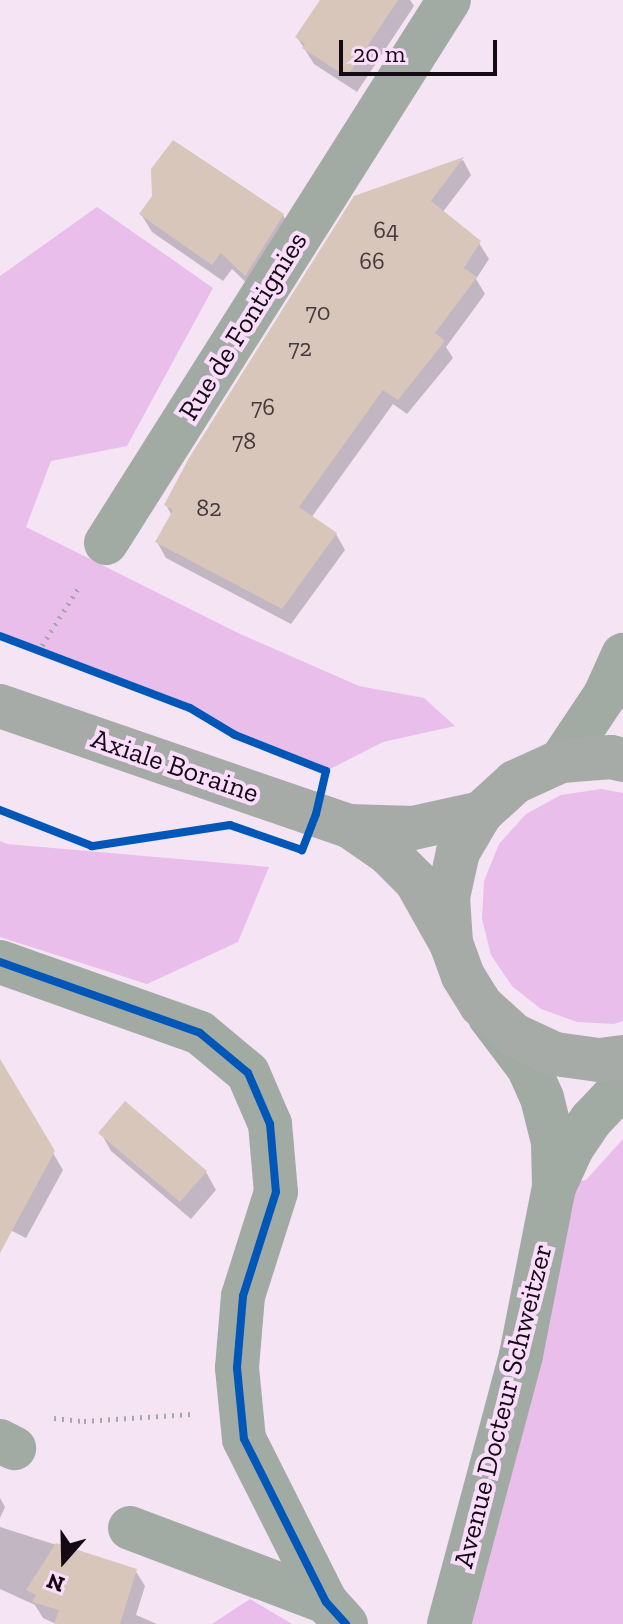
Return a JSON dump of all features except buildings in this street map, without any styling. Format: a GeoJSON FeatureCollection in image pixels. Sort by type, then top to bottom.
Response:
{"type":"FeatureCollection","features":[{"type":"Feature","properties":{"kind":"main road","name":"Axiale Boraine"},"geometry":{"type":"LineString","coordinates":[[0,706],[349,826],[388,853],[416,881],[451,943],[463,976],[481,1005],[514,1035],[555,1054],[599,1060],[623,1057]]}},
{"type":"Feature","properties":{"kind":"main road","name":"Axiale Boraine"},"geometry":{"type":"LineString","coordinates":[[451,943],[448,897],[454,867],[458,852],[481,813],[515,782],[561,761],[611,757],[623,760]]}},
{"type":"Feature","properties":{"kind":"main road","name":"Axiale Boraine"},"geometry":{"type":"LineString","coordinates":[[349,826],[413,828],[481,813]]}},
{"type":"Feature","properties":{"kind":"street","name":"Rue de Fontignies"},"geometry":{"type":"LineString","coordinates":[[106,543],[449,0]]}},
{"type":"Feature","properties":{"kind":"street"},"geometry":{"type":"LineString","coordinates":[[561,761],[605,695],[623,655]]}},
{"type":"Feature","properties":{"kind":"street"},"geometry":{"type":"LineString","coordinates":[[0,962],[200,1033],[248,1073],[270,1124],[276,1192],[243,1296],[237,1368],[244,1439],[336,1613]]}},
{"type":"Feature","properties":{"kind":"street"},"geometry":{"type":"LineString","coordinates":[[481,1005],[528,1067],[542,1098],[553,1142],[554,1187]]}},
{"type":"Feature","properties":{"kind":"street"},"geometry":{"type":"LineString","coordinates":[[554,1187],[572,1148],[591,1120],[623,1086]]}},
{"type":"Feature","properties":{"kind":"street","name":"Avenue Docteur Schweitzer"},"geometry":{"type":"LineString","coordinates":[[449,1624],[521,1355],[554,1187]]}},
{"type":"Feature","properties":{"kind":"street"},"geometry":{"type":"LineString","coordinates":[[130,1528],[336,1613]]}},
{"type":"Feature","properties":{"kind":"path"},"geometry":{"type":"LineString","coordinates":[[38,652],[106,543]]}},
{"type":"Feature","properties":{"kind":"path"},"geometry":{"type":"LineString","coordinates":[[26,647],[52,657]]}},
{"type":"Feature","properties":{"kind":"path"},"geometry":{"type":"LineString","coordinates":[[7,1444],[51,1418],[84,1421],[241,1411]]}},
{"type":"Feature","properties":{"kind":"shaded area"},"geometry":{"type":"Polygon","coordinates":[[[97,207],[213,288],[127,446],[51,461],[26,527],[238,633],[359,686],[424,698],[455,726],[383,742],[326,771],[235,735],[190,708],[0,636],[0,276],[97,207]]]}},
{"type":"Feature","properties":{"kind":"shaded area"},"geometry":{"type":"Polygon","coordinates":[[[601,789],[623,793],[623,1021],[614,1024],[577,1022],[541,1009],[512,986],[491,955],[482,919],[484,881],[499,844],[526,814],[561,795],[601,789]]]}},
{"type":"Feature","properties":{"kind":"shaded area"},"geometry":{"type":"Polygon","coordinates":[[[0,841],[269,867],[238,942],[147,984],[0,937],[0,841]]]}},
{"type":"Feature","properties":{"kind":"shaded area"},"geometry":{"type":"Polygon","coordinates":[[[623,1139],[623,1624],[455,1624],[554,1187],[586,1180],[623,1139]]]}},
{"type":"Feature","properties":{"kind":"shaded area"},"geometry":{"type":"Polygon","coordinates":[[[250,1599],[292,1624],[212,1624],[250,1599]]]}},
{"type":"Feature","properties":{"kind":"cycle path"},"geometry":{"type":"LineString","coordinates":[[0,636],[190,708],[235,735],[326,771],[316,814],[302,850],[230,825],[92,846],[0,810]]}},
{"type":"Feature","properties":{"kind":"cycle path"},"geometry":{"type":"LineString","coordinates":[[0,962],[200,1033],[248,1073],[270,1124],[276,1192],[243,1296],[237,1368],[244,1439],[326,1602],[346,1624]]}}]}
